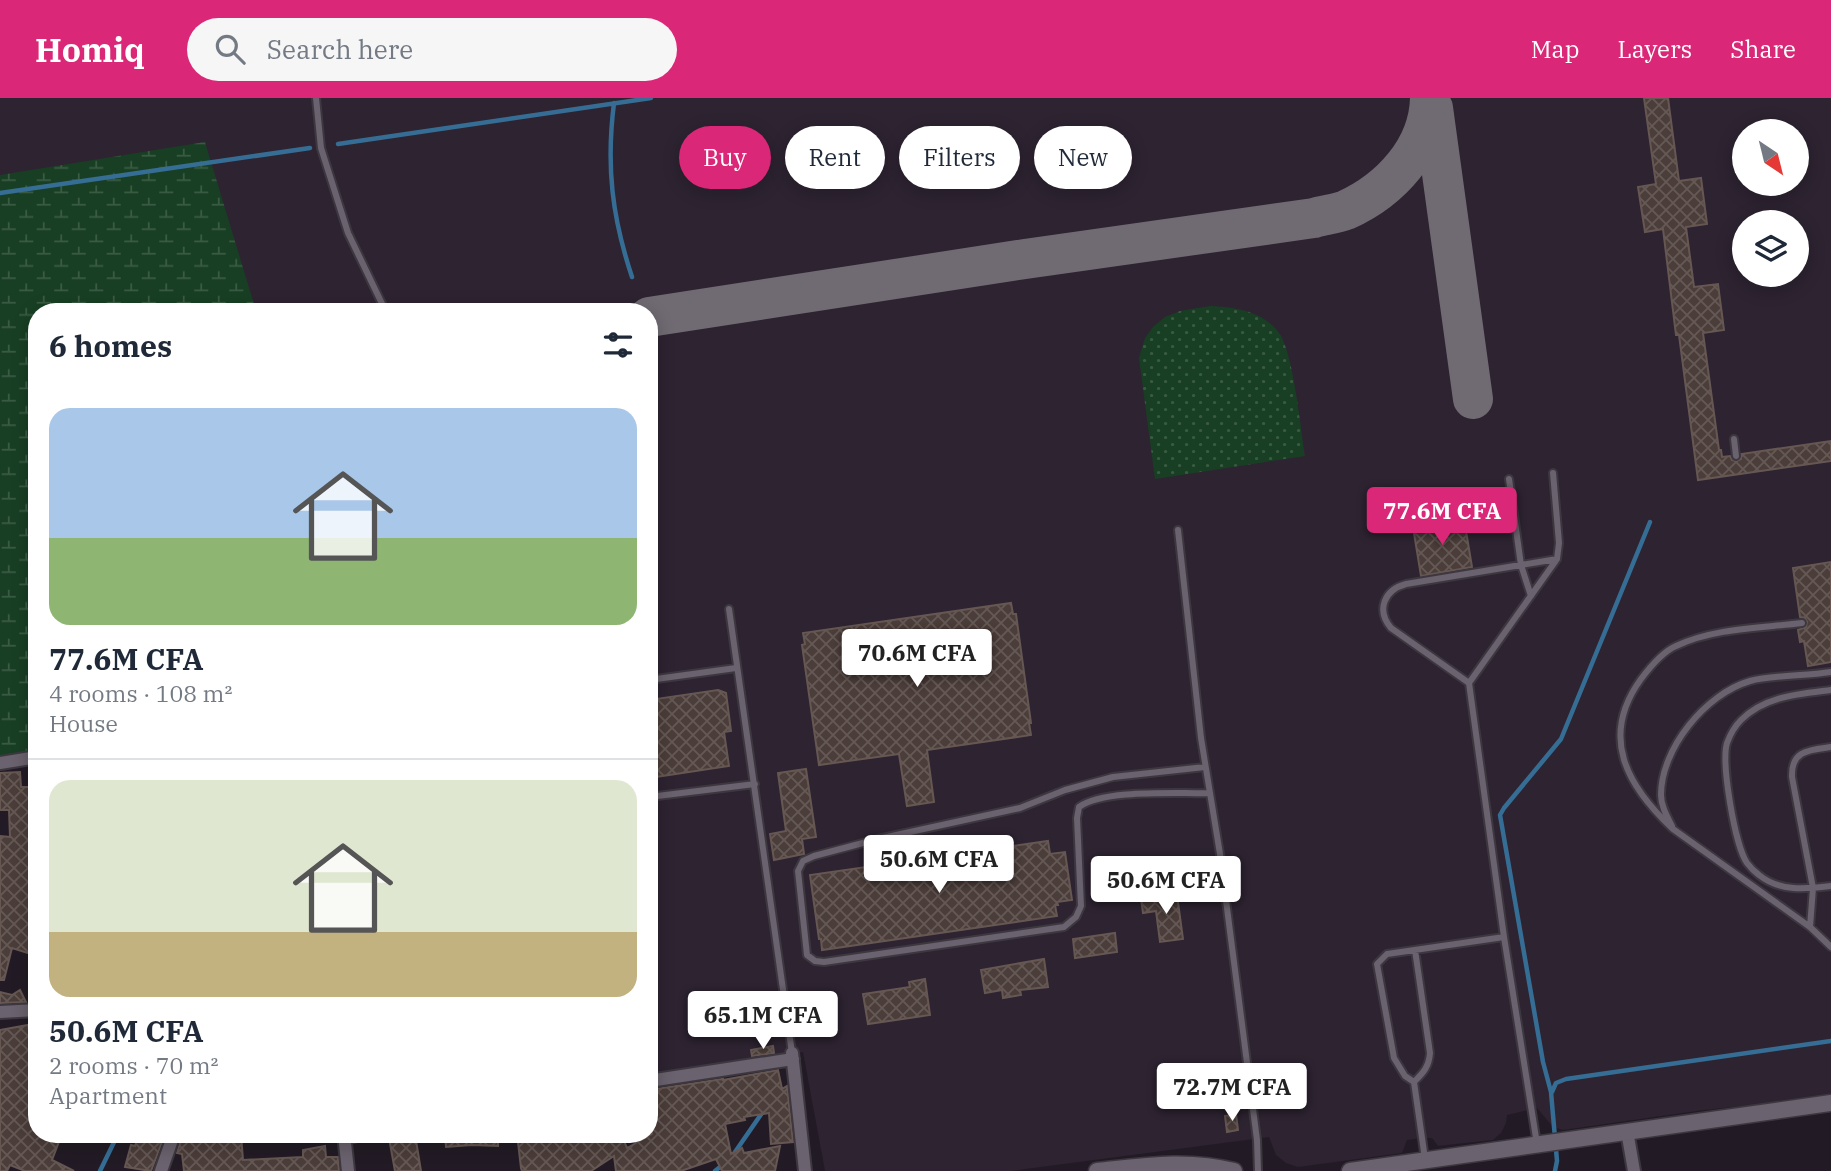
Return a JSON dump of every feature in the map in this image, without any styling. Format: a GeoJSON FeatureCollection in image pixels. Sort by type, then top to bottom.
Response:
{"type":"FeatureCollection","features":[{"type":"Feature","properties":{"kind":"street"},"geometry":{"type":"LineString","coordinates":[[0,763],[28,758]]}},
{"type":"Feature","properties":{"kind":"street"},"geometry":{"type":"LineString","coordinates":[[0,1012],[28,1010]]}},
{"type":"Feature","properties":{"kind":"street"},"geometry":{"type":"LineString","coordinates":[[658,1079],[792,1056],[805,1171]]}},
{"type":"Feature","properties":{"kind":"street"},"geometry":{"type":"LineString","coordinates":[[1350,1171],[1831,1103]]}},
{"type":"Feature","properties":{"kind":"street"},"geometry":{"type":"LineString","coordinates":[[1627,1131],[1634,1171]]}},
{"type":"Feature","properties":{"kind":"street"},"geometry":{"type":"LineString","coordinates":[[161,1171],[171,1143]]}},
{"type":"Feature","properties":{"kind":"street"},"geometry":{"type":"LineString","coordinates":[[345,1143],[348,1171]]}},
{"type":"Feature","properties":{"kind":"street"},"geometry":{"type":"LineString","coordinates":[[1097,1171],[1172,1163],[1234,1171]]}},
{"type":"Feature","properties":{"kind":"lane"},"geometry":{"type":"LineString","coordinates":[[316,98],[321,148],[348,233],[382,303]]}},
{"type":"Feature","properties":{"kind":"lane"},"geometry":{"type":"LineString","coordinates":[[1734,439],[1736,456]]}},
{"type":"Feature","properties":{"kind":"lane"},"geometry":{"type":"LineString","coordinates":[[1537,1144],[1504,937],[1469,683],[1557,559],[1559,543],[1553,473]]}},
{"type":"Feature","properties":{"kind":"lane"},"geometry":{"type":"LineString","coordinates":[[1509,479],[1521,565],[1531,597]]}},
{"type":"Feature","properties":{"kind":"lane"},"geometry":{"type":"LineString","coordinates":[[1178,530],[1205,767],[1220,854],[1255,1126],[1258,1171]]}},
{"type":"Feature","properties":{"kind":"lane"},"geometry":{"type":"LineString","coordinates":[[1469,683],[1391,628],[1383,615],[1385,598],[1390,591],[1406,583],[1557,559]]}},
{"type":"Feature","properties":{"kind":"lane"},"geometry":{"type":"LineString","coordinates":[[729,609],[792,1056]]}},
{"type":"Feature","properties":{"kind":"lane"},"geometry":{"type":"LineString","coordinates":[[1802,622],[1702,636],[1672,647],[1649,668],[1629,696],[1620,728],[1623,754],[1633,783],[1653,810],[1673,829],[1810,927],[1831,947]]}},
{"type":"Feature","properties":{"kind":"lane"},"geometry":{"type":"LineString","coordinates":[[658,679],[736,668]]}},
{"type":"Feature","properties":{"kind":"lane"},"geometry":{"type":"LineString","coordinates":[[1673,829],[1664,811],[1661,797],[1668,762],[1690,723],[1712,700],[1751,681],[1831,672]]}},
{"type":"Feature","properties":{"kind":"lane"},"geometry":{"type":"LineString","coordinates":[[1831,690],[1781,697],[1759,706],[1741,720],[1726,745],[1732,815],[1747,863],[1761,876],[1779,886],[1831,886]]}},
{"type":"Feature","properties":{"kind":"lane"},"geometry":{"type":"LineString","coordinates":[[1810,927],[1813,888],[1791,766],[1805,751],[1831,747]]}},
{"type":"Feature","properties":{"kind":"lane"},"geometry":{"type":"LineString","coordinates":[[1205,767],[1113,777],[1065,790],[1020,808],[878,839],[803,861],[799,871],[807,955],[815,961],[824,962],[1064,927],[1076,917],[1081,906],[1077,818],[1079,807],[1088,801],[1110,796],[1209,793]]}},
{"type":"Feature","properties":{"kind":"lane"},"geometry":{"type":"LineString","coordinates":[[658,796],[755,784]]}},
{"type":"Feature","properties":{"kind":"lane"},"geometry":{"type":"LineString","coordinates":[[1425,1160],[1414,1082],[1405,1076],[1394,1058],[1377,964],[1387,954],[1504,937]]}},
{"type":"Feature","properties":{"kind":"lane"},"geometry":{"type":"LineString","coordinates":[[1414,1082],[1430,1062],[1415,950]]}},
{"type":"Feature","properties":{"kind":"shaded area"},"geometry":{"type":"Polygon","coordinates":[[[0,98],[1831,98],[1831,1097],[1704,1110],[1563,1130],[1553,1127],[1537,1108],[1507,1115],[1501,1133],[1493,1140],[1438,1146],[1432,1138],[1407,1140],[1402,1153],[1298,1167],[1286,1163],[1276,1155],[1269,1137],[1011,1171],[825,1171],[803,1052],[658,1072],[658,303],[28,303],[28,420],[0,758],[0,98]]]}},
{"type":"Feature","properties":{"kind":"green space"},"geometry":{"type":"Polygon","coordinates":[[[205,142],[254,303],[28,303],[28,763],[0,767],[0,175],[205,142]]]}},
{"type":"Feature","properties":{"kind":"green space"},"geometry":{"type":"Polygon","coordinates":[[[1210,306],[1239,309],[1257,315],[1279,333],[1292,373],[1305,456],[1155,479],[1139,358],[1145,338],[1165,317],[1180,311],[1210,306]]]}},
{"type":"Feature","properties":{"kind":"building"},"geometry":{"type":"Polygon","coordinates":[[[1644,98],[1668,98],[1679,181],[1701,178],[1707,224],[1686,227],[1694,287],[1718,284],[1724,330],[1703,333],[1722,457],[1730,456],[1737,461],[1741,459],[1741,454],[1831,441],[1831,461],[1698,480],[1663,229],[1645,232],[1638,187],[1656,184],[1644,98]]]}},
{"type":"Feature","properties":{"kind":"building"},"geometry":{"type":"Polygon","coordinates":[[[1464,519],[1472,567],[1421,576],[1413,527],[1464,519]]]}},
{"type":"Feature","properties":{"kind":"building"},"geometry":{"type":"Polygon","coordinates":[[[1831,562],[1831,662],[1808,666],[1804,641],[1800,642],[1798,630],[1806,627],[1807,622],[1800,617],[1793,568],[1831,562]]]}},
{"type":"Feature","properties":{"kind":"building"},"geometry":{"type":"Polygon","coordinates":[[[1011,603],[1013,614],[1016,614],[1031,735],[927,750],[934,802],[907,806],[899,754],[819,765],[802,645],[805,644],[803,633],[1011,603]]]}},
{"type":"Feature","properties":{"kind":"building"},"geometry":{"type":"Polygon","coordinates":[[[718,690],[726,693],[731,731],[724,732],[729,766],[658,777],[658,699],[718,690]]]}},
{"type":"Feature","properties":{"kind":"building"},"geometry":{"type":"Polygon","coordinates":[[[806,769],[816,837],[802,839],[804,854],[774,860],[770,834],[786,831],[778,773],[806,769]]]}},
{"type":"Feature","properties":{"kind":"building"},"geometry":{"type":"Polygon","coordinates":[[[20,772],[21,787],[28,787],[28,953],[12,948],[4,980],[0,980],[0,836],[10,837],[9,810],[0,810],[0,773],[20,772]]]}},
{"type":"Feature","properties":{"kind":"building"},"geometry":{"type":"Polygon","coordinates":[[[1048,841],[1050,854],[1065,852],[1072,900],[1057,902],[1057,916],[822,950],[810,875],[1048,841]]]}},
{"type":"Feature","properties":{"kind":"building"},"geometry":{"type":"Polygon","coordinates":[[[1143,858],[1145,884],[1114,886],[1113,860],[1143,858]]]}},
{"type":"Feature","properties":{"kind":"building"},"geometry":{"type":"Polygon","coordinates":[[[1177,895],[1183,939],[1160,942],[1156,911],[1143,913],[1141,899],[1177,895]]]}},
{"type":"Feature","properties":{"kind":"building"},"geometry":{"type":"Polygon","coordinates":[[[1115,933],[1117,952],[1075,958],[1073,939],[1115,933]]]}},
{"type":"Feature","properties":{"kind":"building"},"geometry":{"type":"Polygon","coordinates":[[[1044,959],[1048,987],[1020,990],[1021,995],[1003,998],[1002,990],[985,993],[981,970],[1044,959]]]}},
{"type":"Feature","properties":{"kind":"building"},"geometry":{"type":"Polygon","coordinates":[[[925,979],[930,1015],[868,1024],[863,994],[910,987],[909,982],[925,979]]]}},
{"type":"Feature","properties":{"kind":"building"},"geometry":{"type":"Polygon","coordinates":[[[20,990],[26,1002],[0,1003],[0,992],[12,995],[20,990]]]}},
{"type":"Feature","properties":{"kind":"building"},"geometry":{"type":"Polygon","coordinates":[[[28,1025],[28,1143],[59,1143],[52,1160],[74,1171],[25,1171],[10,1165],[7,1171],[0,1171],[0,1030],[28,1025]]]}},
{"type":"Feature","properties":{"kind":"building"},"geometry":{"type":"Polygon","coordinates":[[[773,1046],[774,1053],[752,1056],[751,1050],[773,1046]]]}},
{"type":"Feature","properties":{"kind":"building"},"geometry":{"type":"Polygon","coordinates":[[[778,1070],[782,1089],[787,1086],[793,1142],[771,1144],[769,1113],[744,1117],[745,1120],[725,1124],[731,1154],[742,1148],[744,1153],[780,1146],[775,1171],[722,1171],[716,1159],[681,1171],[616,1171],[614,1156],[591,1171],[522,1171],[518,1143],[625,1143],[627,1148],[636,1143],[658,1143],[658,1089],[778,1070]]]}},
{"type":"Feature","properties":{"kind":"building"},"geometry":{"type":"Polygon","coordinates":[[[1236,1114],[1238,1130],[1227,1132],[1225,1116],[1236,1114]]]}},
{"type":"Feature","properties":{"kind":"building"},"geometry":{"type":"Polygon","coordinates":[[[136,1143],[162,1143],[151,1171],[125,1167],[131,1145],[135,1146],[136,1143]]]}},
{"type":"Feature","properties":{"kind":"building"},"geometry":{"type":"Polygon","coordinates":[[[180,1143],[242,1143],[243,1160],[303,1157],[303,1150],[325,1146],[326,1157],[338,1157],[339,1171],[184,1171],[182,1154],[177,1153],[180,1143]]]}},
{"type":"Feature","properties":{"kind":"building"},"geometry":{"type":"Polygon","coordinates":[[[390,1143],[416,1143],[421,1171],[395,1171],[390,1143]]]}},
{"type":"Feature","properties":{"kind":"building"},"geometry":{"type":"Polygon","coordinates":[[[446,1143],[498,1143],[498,1146],[446,1147],[446,1143]]]}},
{"type":"Feature","properties":{"kind":"waterway"},"geometry":{"type":"LineString","coordinates":[[338,144],[651,98]]}},
{"type":"Feature","properties":{"kind":"waterway"},"geometry":{"type":"LineString","coordinates":[[614,103],[611,170],[615,212],[632,277]]}},
{"type":"Feature","properties":{"kind":"waterway"},"geometry":{"type":"LineString","coordinates":[[0,193],[310,148]]}},
{"type":"Feature","properties":{"kind":"waterway"},"geometry":{"type":"LineString","coordinates":[[1555,1171],[1557,1161],[1551,1092],[1543,1062],[1500,815],[1561,739],[1650,522]]}},
{"type":"Feature","properties":{"kind":"waterway"},"geometry":{"type":"LineString","coordinates":[[1552,1092],[1556,1083],[1566,1079],[1831,1041]]}},
{"type":"Feature","properties":{"kind":"waterway"},"geometry":{"type":"LineString","coordinates":[[733,1155],[764,1110]]}},
{"type":"Feature","properties":{"kind":"waterway"},"geometry":{"type":"LineString","coordinates":[[100,1171],[114,1143]]}},
{"type":"Feature","properties":{"kind":"waterway"},"geometry":{"type":"LineString","coordinates":[[715,1171],[725,1163]]}},
{"type":"Feature","properties":{"kind":"taxiway"},"geometry":{"type":"LineString","coordinates":[[658,316],[1338,213],[1378,191],[1404,166],[1423,134],[1430,98]]}},
{"type":"Feature","properties":{"kind":"taxiway"},"geometry":{"type":"LineString","coordinates":[[1433,108],[1473,399]]}}]}
